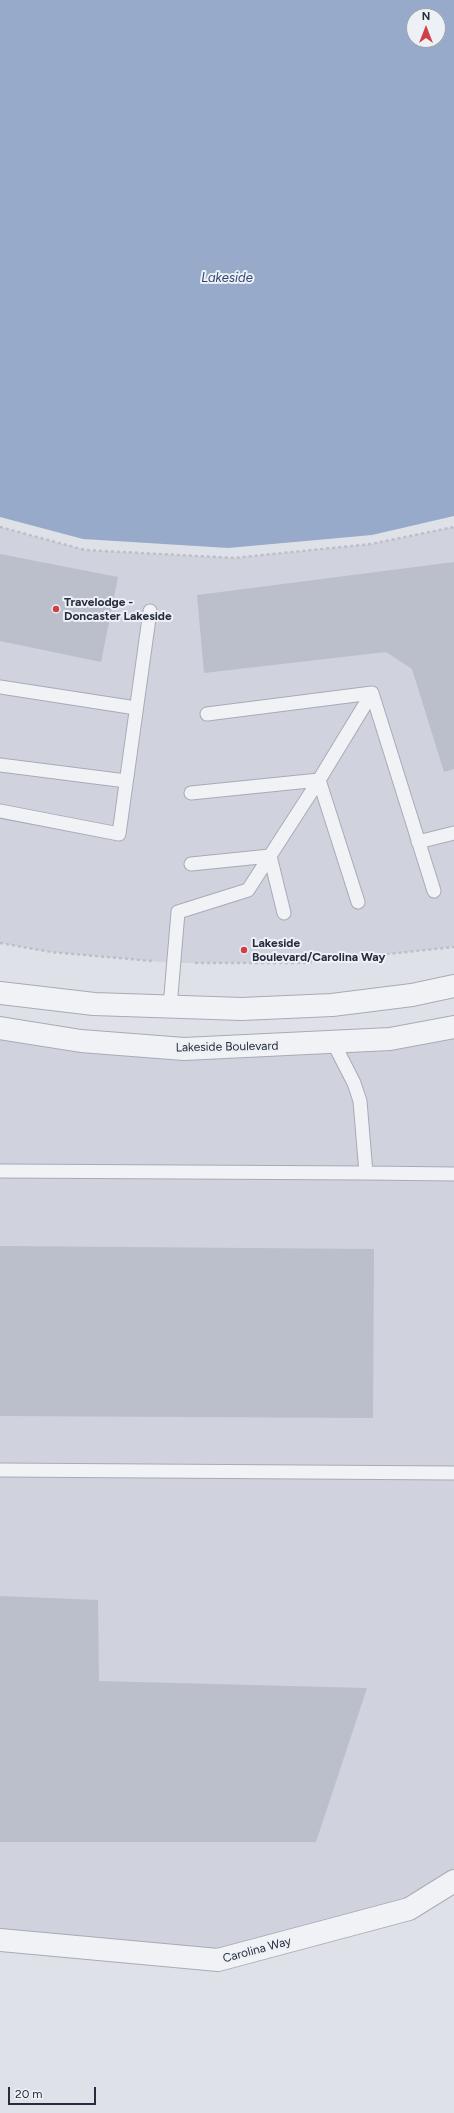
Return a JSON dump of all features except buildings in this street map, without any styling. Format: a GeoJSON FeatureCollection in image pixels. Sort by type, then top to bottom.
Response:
{"type":"FeatureCollection","features":[{"type":"Feature","properties":{"kind":"street"},"geometry":{"type":"LineString","coordinates":[[0,993],[94,1004],[242,1009],[332,1005],[412,995],[454,986]]}},
{"type":"Feature","properties":{"kind":"street","name":"Lakeside Boulevard"},"geometry":{"type":"LineString","coordinates":[[0,1028],[81,1041],[184,1049],[390,1040],[454,1027]]}},
{"type":"Feature","properties":{"kind":"street","name":"Carolina Way"},"geometry":{"type":"LineString","coordinates":[[0,1940],[218,1960],[409,1909],[454,1881]]}},
{"type":"Feature","properties":{"kind":"lane"},"geometry":{"type":"LineString","coordinates":[[0,811],[119,834],[150,611]]}},
{"type":"Feature","properties":{"kind":"lane"},"geometry":{"type":"LineString","coordinates":[[0,687],[136,708]]}},
{"type":"Feature","properties":{"kind":"lane"},"geometry":{"type":"LineString","coordinates":[[207,714],[372,693]]}},
{"type":"Feature","properties":{"kind":"lane"},"geometry":{"type":"LineString","coordinates":[[170,1007],[178,912],[248,890],[319,780],[372,693]]}},
{"type":"Feature","properties":{"kind":"lane"},"geometry":{"type":"LineString","coordinates":[[372,693],[434,891]]}},
{"type":"Feature","properties":{"kind":"lane"},"geometry":{"type":"LineString","coordinates":[[0,764],[126,781]]}},
{"type":"Feature","properties":{"kind":"lane"},"geometry":{"type":"LineString","coordinates":[[192,793],[319,780]]}},
{"type":"Feature","properties":{"kind":"lane"},"geometry":{"type":"LineString","coordinates":[[319,780],[358,902]]}},
{"type":"Feature","properties":{"kind":"lane"},"geometry":{"type":"LineString","coordinates":[[418,842],[454,833]]}},
{"type":"Feature","properties":{"kind":"lane"},"geometry":{"type":"LineString","coordinates":[[192,864],[270,856]]}},
{"type":"Feature","properties":{"kind":"lane"},"geometry":{"type":"LineString","coordinates":[[270,856],[284,913]]}},
{"type":"Feature","properties":{"kind":"lane"},"geometry":{"type":"LineString","coordinates":[[333,1042],[354,1083],[360,1101],[366,1173]]}},
{"type":"Feature","properties":{"kind":"lane"},"geometry":{"type":"LineString","coordinates":[[0,1171],[454,1174]]}},
{"type":"Feature","properties":{"kind":"lane"},"geometry":{"type":"LineString","coordinates":[[0,1470],[454,1473]]}},
{"type":"Feature","properties":{"kind":"path"},"geometry":{"type":"LineString","coordinates":[[0,527],[85,550],[234,558],[371,544],[454,527]]}},
{"type":"Feature","properties":{"kind":"path"},"geometry":{"type":"LineString","coordinates":[[0,943],[51,952],[173,963],[303,963],[454,947]]}},
{"type":"Feature","properties":{"kind":"shaded area"},"geometry":{"type":"Polygon","coordinates":[[[0,527],[85,550],[234,558],[371,544],[454,527],[454,947],[303,963],[173,963],[51,952],[0,943],[0,527]]]}},
{"type":"Feature","properties":{"kind":"shaded area"},"geometry":{"type":"Polygon","coordinates":[[[0,1028],[81,1041],[454,1031],[454,1881],[409,1909],[218,1960],[0,1940],[0,1028]]]}},
{"type":"Feature","properties":{"kind":"water","name":"Lakeside"},"geometry":{"type":"Polygon","coordinates":[[[0,0],[454,0],[454,516],[372,535],[228,548],[83,539],[0,517],[0,0]]]}},
{"type":"Feature","properties":{"kind":"place","name":"Travelodge - Doncaster Lakeside"},"geometry":{"type":"Point","coordinates":[56,609]}},
{"type":"Feature","properties":{"kind":"place","name":"Lakeside Boulevard/Carolina Way"},"geometry":{"type":"Point","coordinates":[244,950]}}]}
